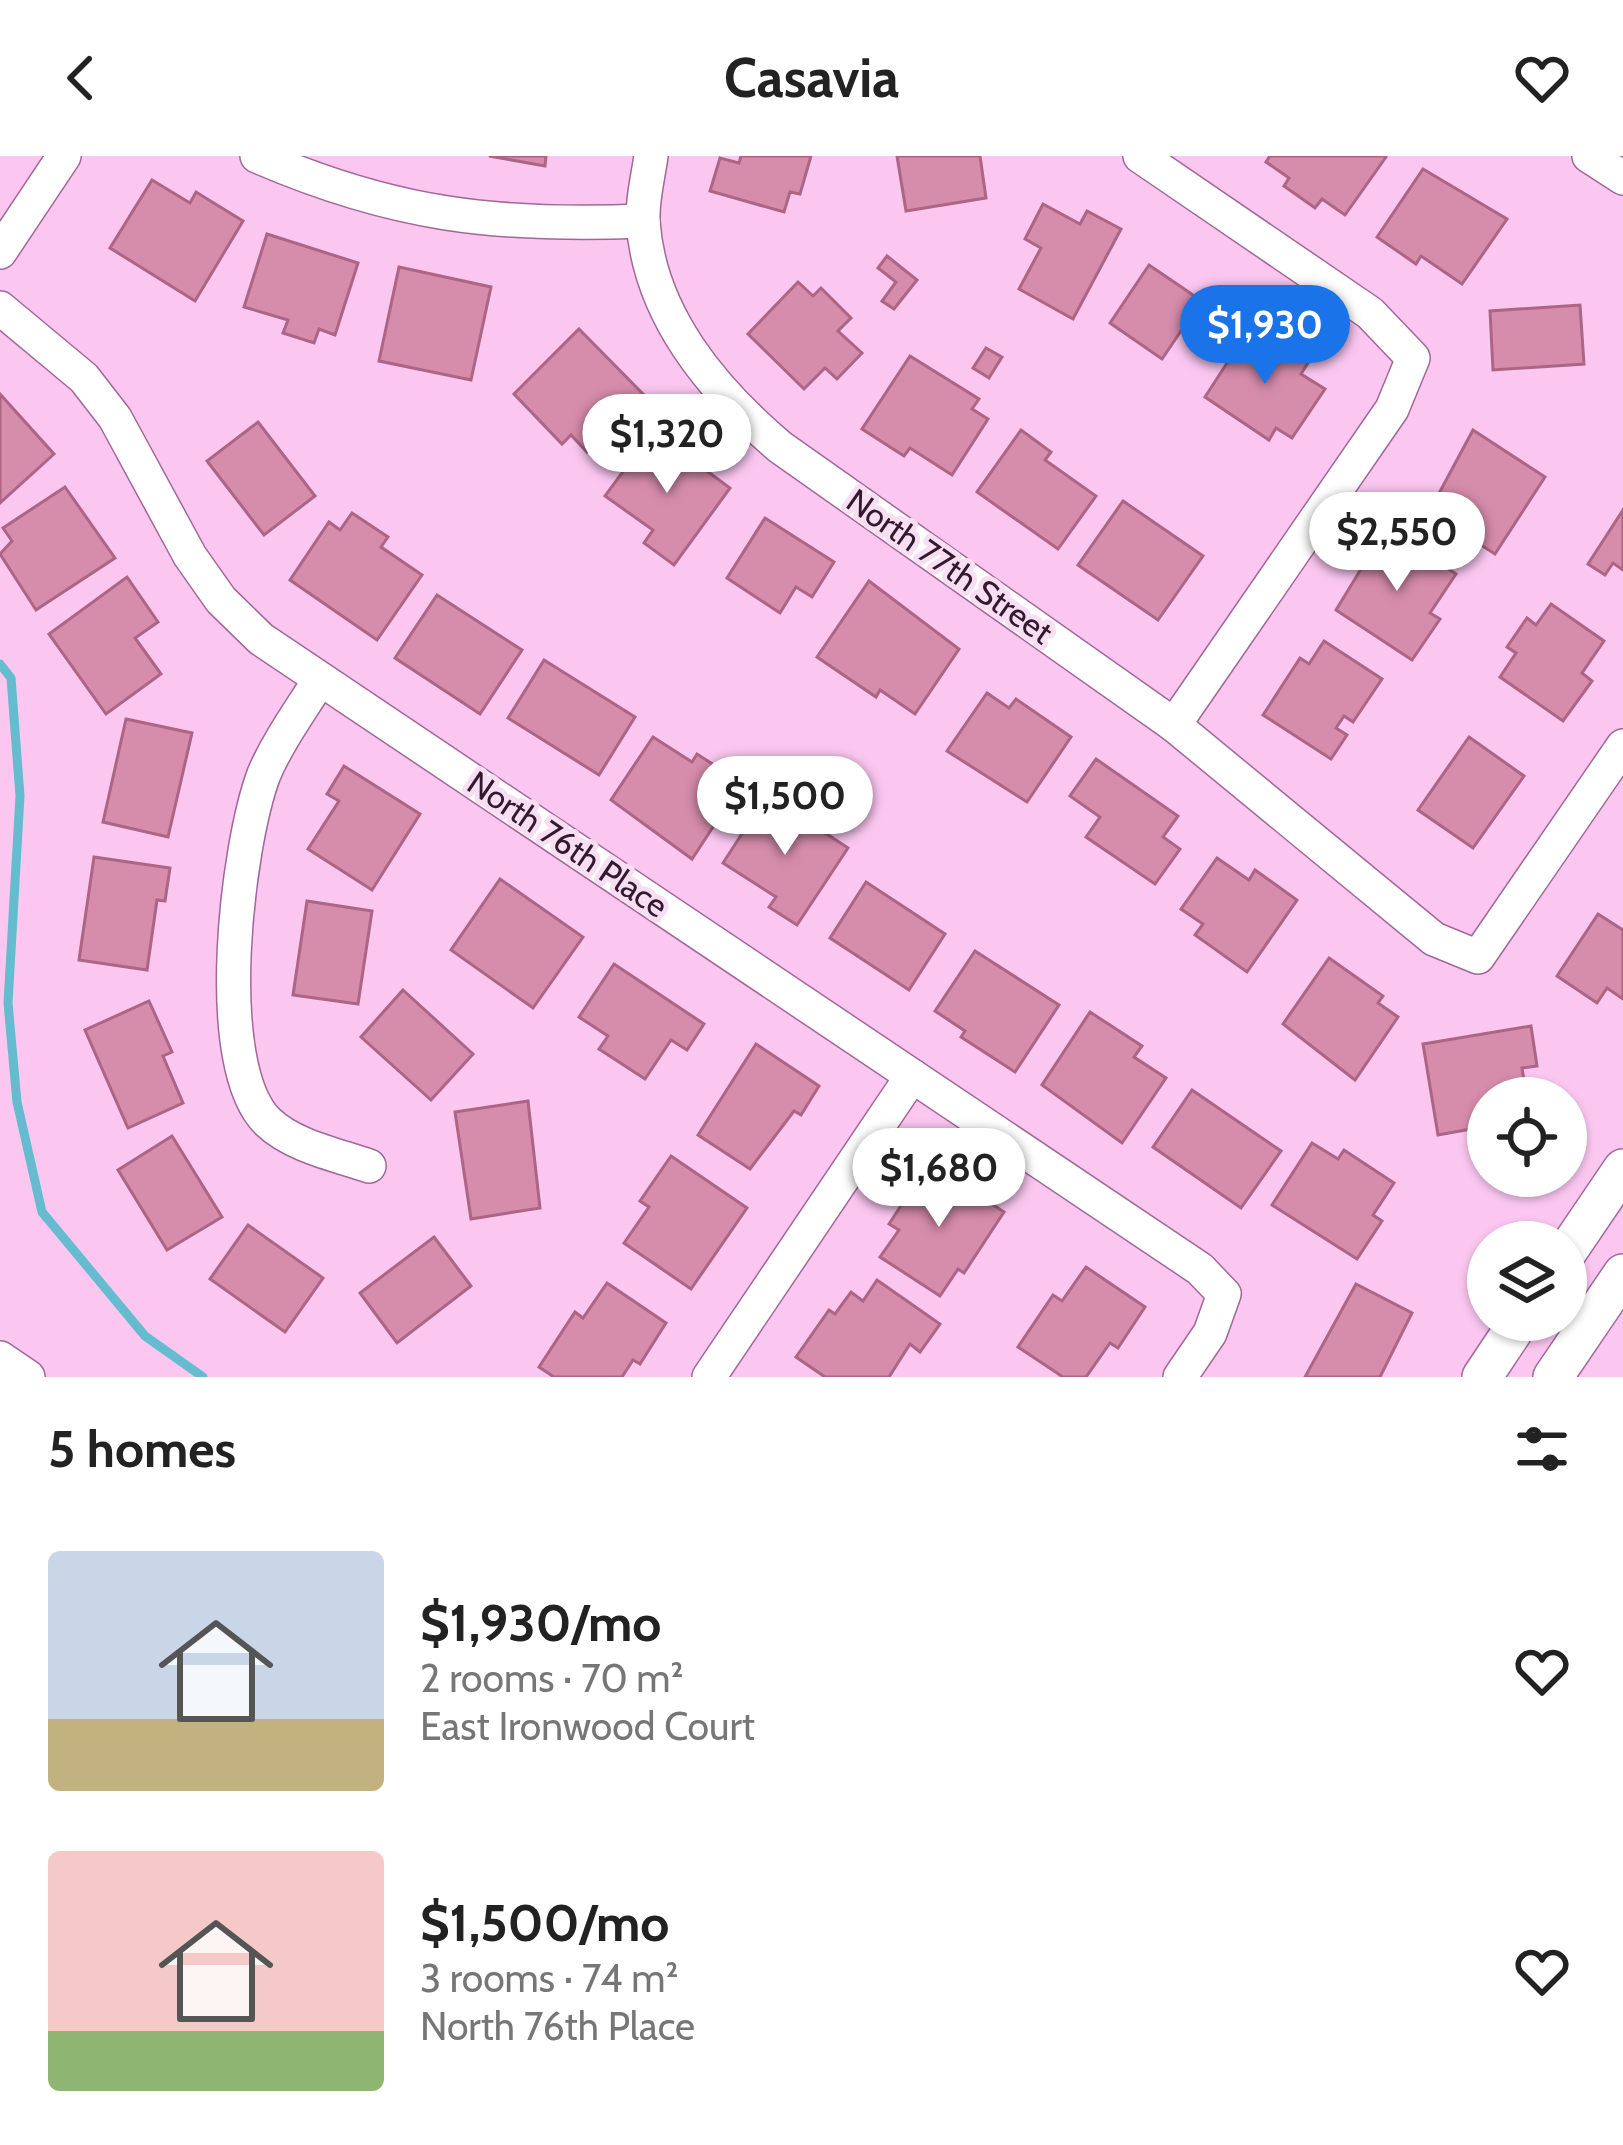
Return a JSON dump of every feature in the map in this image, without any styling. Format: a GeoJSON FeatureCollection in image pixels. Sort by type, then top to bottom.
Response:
{"type":"FeatureCollection","features":[{"type":"Feature","properties":{"kind":"main road"},"geometry":{"type":"LineString","coordinates":[[1587,1222],[1623,1169]]}},
{"type":"Feature","properties":{"kind":"main road"},"geometry":{"type":"LineString","coordinates":[[1553,1377],[1623,1274]]}},
{"type":"Feature","properties":{"kind":"main road"},"geometry":{"type":"LineString","coordinates":[[1481,1377],[1506,1341]]}},
{"type":"Feature","properties":{"kind":"street"},"geometry":{"type":"LineString","coordinates":[[0,252],[64,156]]}},
{"type":"Feature","properties":{"kind":"street"},"geometry":{"type":"LineString","coordinates":[[257,156],[332,186],[452,218],[643,221],[651,156]]}},
{"type":"Feature","properties":{"kind":"street"},"geometry":{"type":"LineString","coordinates":[[1140,156],[1370,313],[1413,358],[1391,409],[1174,725]]}},
{"type":"Feature","properties":{"kind":"street"},"geometry":{"type":"LineString","coordinates":[[1589,156],[1623,178]]}},
{"type":"Feature","properties":{"kind":"street","name":"North 77th Street"},"geometry":{"type":"LineString","coordinates":[[643,221],[660,292],[680,337],[728,403],[780,447],[1174,725],[1433,939],[1478,957],[1623,746]]}},
{"type":"Feature","properties":{"kind":"street","name":"North 76th Place"},"geometry":{"type":"LineString","coordinates":[[0,308],[84,378],[115,418],[190,556],[221,599],[261,639],[1200,1269],[1223,1294],[1210,1333],[1180,1377]]}},
{"type":"Feature","properties":{"kind":"street"},"geometry":{"type":"LineString","coordinates":[[320,680],[265,773],[246,837],[234,908],[240,1058],[250,1094],[268,1122],[297,1140],[369,1166]]}},
{"type":"Feature","properties":{"kind":"street"},"geometry":{"type":"LineString","coordinates":[[709,1377],[911,1076]]}},
{"type":"Feature","properties":{"kind":"street"},"geometry":{"type":"LineString","coordinates":[[0,1358],[28,1377]]}},
{"type":"Feature","properties":{"kind":"building"},"geometry":{"type":"Polygon","coordinates":[[[489,156],[546,156],[545,166],[489,156]]]}},
{"type":"Feature","properties":{"kind":"building"},"geometry":{"type":"Polygon","coordinates":[[[741,156],[811,156],[800,194],[790,192],[784,212],[710,191],[720,158],[739,163],[741,156]]]}},
{"type":"Feature","properties":{"kind":"building"},"geometry":{"type":"Polygon","coordinates":[[[897,156],[980,156],[986,198],[906,211],[897,156]]]}},
{"type":"Feature","properties":{"kind":"building"},"geometry":{"type":"Polygon","coordinates":[[[1270,156],[1386,157],[1345,215],[1322,199],[1315,208],[1284,186],[1289,178],[1266,162],[1270,156]]]}},
{"type":"Feature","properties":{"kind":"building"},"geometry":{"type":"Polygon","coordinates":[[[1423,169],[1507,219],[1462,284],[1421,256],[1416,264],[1377,237],[1423,169]]]}},
{"type":"Feature","properties":{"kind":"building"},"geometry":{"type":"Polygon","coordinates":[[[152,180],[190,203],[196,192],[243,221],[195,301],[110,248],[152,180]]]}},
{"type":"Feature","properties":{"kind":"building"},"geometry":{"type":"Polygon","coordinates":[[[1043,204],[1080,224],[1087,211],[1121,229],[1073,319],[1019,289],[1041,248],[1025,239],[1043,204]]]}},
{"type":"Feature","properties":{"kind":"building"},"geometry":{"type":"Polygon","coordinates":[[[267,234],[358,263],[335,335],[319,329],[314,343],[283,333],[288,320],[244,307],[267,234]]]}},
{"type":"Feature","properties":{"kind":"building"},"geometry":{"type":"Polygon","coordinates":[[[887,256],[917,280],[894,309],[882,301],[896,282],[878,268],[887,256]]]}},
{"type":"Feature","properties":{"kind":"building"},"geometry":{"type":"Polygon","coordinates":[[[1149,265],[1215,310],[1194,340],[1181,331],[1162,359],[1110,323],[1149,265]]]}},
{"type":"Feature","properties":{"kind":"building"},"geometry":{"type":"Polygon","coordinates":[[[399,267],[491,287],[471,380],[379,361],[399,267]]]}},
{"type":"Feature","properties":{"kind":"building"},"geometry":{"type":"Polygon","coordinates":[[[798,282],[813,296],[821,288],[851,318],[838,331],[862,353],[837,379],[825,368],[804,389],[748,334],[798,282]]]}},
{"type":"Feature","properties":{"kind":"building"},"geometry":{"type":"Polygon","coordinates":[[[1580,305],[1584,364],[1493,370],[1490,311],[1580,305]]]}},
{"type":"Feature","properties":{"kind":"building"},"geometry":{"type":"Polygon","coordinates":[[[1251,326],[1308,363],[1301,374],[1325,389],[1292,438],[1276,428],[1269,440],[1205,397],[1251,326]]]}},
{"type":"Feature","properties":{"kind":"building"},"geometry":{"type":"Polygon","coordinates":[[[579,329],[644,395],[587,452],[571,435],[562,444],[514,394],[579,329]]]}},
{"type":"Feature","properties":{"kind":"building"},"geometry":{"type":"Polygon","coordinates":[[[986,348],[1002,357],[989,378],[973,368],[986,348]]]}},
{"type":"Feature","properties":{"kind":"building"},"geometry":{"type":"Polygon","coordinates":[[[910,356],[979,399],[972,409],[988,419],[952,475],[910,448],[904,456],[862,429],[910,356]]]}},
{"type":"Feature","properties":{"kind":"building"},"geometry":{"type":"Polygon","coordinates":[[[0,394],[54,454],[0,503],[0,394]]]}},
{"type":"Feature","properties":{"kind":"building"},"geometry":{"type":"Polygon","coordinates":[[[258,422],[315,496],[264,535],[207,461],[258,422]]]}},
{"type":"Feature","properties":{"kind":"building"},"geometry":{"type":"Polygon","coordinates":[[[1021,430],[1051,452],[1045,460],[1096,496],[1058,549],[977,492],[1021,430]]]}},
{"type":"Feature","properties":{"kind":"building"},"geometry":{"type":"Polygon","coordinates":[[[1473,430],[1545,477],[1495,554],[1429,512],[1473,430]]]}},
{"type":"Feature","properties":{"kind":"building"},"geometry":{"type":"Polygon","coordinates":[[[653,431],[730,488],[674,565],[644,543],[653,530],[605,496],[653,431]]]}},
{"type":"Feature","properties":{"kind":"building"},"geometry":{"type":"Polygon","coordinates":[[[65,487],[115,558],[36,610],[0,554],[12,541],[3,528],[65,487]]]}},
{"type":"Feature","properties":{"kind":"building"},"geometry":{"type":"Polygon","coordinates":[[[1123,501],[1203,556],[1158,620],[1078,565],[1123,501]]]}},
{"type":"Feature","properties":{"kind":"building"},"geometry":{"type":"Polygon","coordinates":[[[1623,510],[1623,570],[1613,563],[1605,575],[1588,564],[1623,510]]]}},
{"type":"Feature","properties":{"kind":"building"},"geometry":{"type":"Polygon","coordinates":[[[352,513],[388,537],[381,547],[422,575],[377,640],[290,580],[329,522],[340,530],[352,513]]]}},
{"type":"Feature","properties":{"kind":"building"},"geometry":{"type":"Polygon","coordinates":[[[765,518],[834,562],[812,597],[796,587],[780,613],[727,578],[765,518]]]}},
{"type":"Feature","properties":{"kind":"building"},"geometry":{"type":"Polygon","coordinates":[[[1386,528],[1456,574],[1430,613],[1440,619],[1412,660],[1336,610],[1386,528]]]}},
{"type":"Feature","properties":{"kind":"building"},"geometry":{"type":"Polygon","coordinates":[[[127,577],[158,622],[135,638],[161,674],[106,714],[49,634],[127,577]]]}},
{"type":"Feature","properties":{"kind":"building"},"geometry":{"type":"Polygon","coordinates":[[[869,581],[959,649],[915,714],[880,690],[876,697],[817,657],[869,581]]]}},
{"type":"Feature","properties":{"kind":"building"},"geometry":{"type":"Polygon","coordinates":[[[437,595],[522,650],[480,714],[395,658],[437,595]]]}},
{"type":"Feature","properties":{"kind":"building"},"geometry":{"type":"Polygon","coordinates":[[[1551,604],[1604,641],[1582,673],[1592,681],[1563,721],[1500,677],[1516,653],[1507,647],[1527,618],[1536,625],[1551,604]]]}},
{"type":"Feature","properties":{"kind":"building"},"geometry":{"type":"Polygon","coordinates":[[[1324,641],[1382,679],[1353,722],[1344,716],[1336,728],[1347,735],[1331,759],[1263,715],[1300,658],[1309,664],[1324,641]]]}},
{"type":"Feature","properties":{"kind":"building"},"geometry":{"type":"Polygon","coordinates":[[[544,660],[635,717],[599,775],[508,718],[544,660]]]}},
{"type":"Feature","properties":{"kind":"building"},"geometry":{"type":"Polygon","coordinates":[[[987,693],[1009,708],[1016,699],[1071,737],[1027,802],[947,751],[987,693]]]}},
{"type":"Feature","properties":{"kind":"building"},"geometry":{"type":"Polygon","coordinates":[[[126,719],[192,733],[168,837],[103,822],[126,719]]]}},
{"type":"Feature","properties":{"kind":"building"},"geometry":{"type":"Polygon","coordinates":[[[653,737],[692,762],[697,754],[742,783],[692,859],[611,800],[653,737]]]}},
{"type":"Feature","properties":{"kind":"building"},"geometry":{"type":"Polygon","coordinates":[[[1469,737],[1524,776],[1473,848],[1418,810],[1469,737]]]}},
{"type":"Feature","properties":{"kind":"building"},"geometry":{"type":"Polygon","coordinates":[[[1096,759],[1178,816],[1163,837],[1180,849],[1155,884],[1086,837],[1100,817],[1070,796],[1096,759]]]}},
{"type":"Feature","properties":{"kind":"building"},"geometry":{"type":"Polygon","coordinates":[[[344,766],[420,814],[372,890],[308,849],[339,801],[327,794],[344,766]]]}},
{"type":"Feature","properties":{"kind":"building"},"geometry":{"type":"Polygon","coordinates":[[[767,795],[848,848],[797,925],[769,907],[776,897],[723,863],[767,795]]]}},
{"type":"Feature","properties":{"kind":"building"},"geometry":{"type":"Polygon","coordinates":[[[94,857],[170,868],[165,901],[157,900],[147,970],[79,960],[94,857]]]}},
{"type":"Feature","properties":{"kind":"building"},"geometry":{"type":"Polygon","coordinates":[[[1217,858],[1249,880],[1255,870],[1297,900],[1247,972],[1195,935],[1203,924],[1181,909],[1217,858]]]}},
{"type":"Feature","properties":{"kind":"building"},"geometry":{"type":"Polygon","coordinates":[[[500,879],[583,937],[533,1008],[451,950],[500,879]]]}},
{"type":"Feature","properties":{"kind":"building"},"geometry":{"type":"Polygon","coordinates":[[[866,882],[945,934],[909,990],[830,938],[866,882]]]}},
{"type":"Feature","properties":{"kind":"building"},"geometry":{"type":"Polygon","coordinates":[[[307,901],[372,911],[358,1004],[293,995],[307,901]]]}},
{"type":"Feature","properties":{"kind":"building"},"geometry":{"type":"Polygon","coordinates":[[[1598,914],[1623,930],[1623,999],[1607,988],[1597,1003],[1557,976],[1598,914]]]}},
{"type":"Feature","properties":{"kind":"building"},"geometry":{"type":"Polygon","coordinates":[[[975,951],[1059,1005],[1015,1072],[961,1037],[965,1031],[935,1011],[975,951]]]}},
{"type":"Feature","properties":{"kind":"building"},"geometry":{"type":"Polygon","coordinates":[[[1329,958],[1383,996],[1378,1003],[1398,1017],[1355,1080],[1283,1024],[1329,958]]]}},
{"type":"Feature","properties":{"kind":"building"},"geometry":{"type":"Polygon","coordinates":[[[614,964],[704,1024],[687,1050],[671,1040],[645,1079],[599,1049],[608,1036],[579,1017],[614,964]]]}},
{"type":"Feature","properties":{"kind":"building"},"geometry":{"type":"Polygon","coordinates":[[[403,990],[473,1054],[431,1100],[361,1037],[403,990]]]}},
{"type":"Feature","properties":{"kind":"building"},"geometry":{"type":"Polygon","coordinates":[[[149,1001],[172,1052],[163,1056],[183,1103],[128,1128],[85,1030],[149,1001]]]}},
{"type":"Feature","properties":{"kind":"building"},"geometry":{"type":"Polygon","coordinates":[[[1090,1012],[1142,1046],[1134,1057],[1166,1078],[1122,1143],[1042,1085],[1090,1012]]]}},
{"type":"Feature","properties":{"kind":"building"},"geometry":{"type":"Polygon","coordinates":[[[1531,1026],[1537,1066],[1522,1068],[1524,1077],[1467,1077],[1467,1130],[1438,1135],[1423,1044],[1531,1026]]]}},
{"type":"Feature","properties":{"kind":"building"},"geometry":{"type":"Polygon","coordinates":[[[756,1044],[819,1086],[801,1115],[794,1111],[750,1169],[698,1135],[756,1044]]]}},
{"type":"Feature","properties":{"kind":"building"},"geometry":{"type":"Polygon","coordinates":[[[1192,1090],[1281,1151],[1241,1208],[1153,1147],[1192,1090]]]}},
{"type":"Feature","properties":{"kind":"building"},"geometry":{"type":"Polygon","coordinates":[[[528,1101],[540,1208],[471,1219],[455,1112],[528,1101]]]}},
{"type":"Feature","properties":{"kind":"building"},"geometry":{"type":"Polygon","coordinates":[[[172,1136],[222,1217],[167,1250],[118,1170],[172,1136]]]}},
{"type":"Feature","properties":{"kind":"building"},"geometry":{"type":"Polygon","coordinates":[[[1312,1143],[1338,1159],[1344,1150],[1394,1183],[1373,1215],[1382,1221],[1357,1259],[1272,1205],[1312,1143]]]}},
{"type":"Feature","properties":{"kind":"building"},"geometry":{"type":"Polygon","coordinates":[[[671,1156],[747,1208],[691,1289],[624,1243],[649,1207],[640,1201],[671,1156]]]}},
{"type":"Feature","properties":{"kind":"building"},"geometry":{"type":"Polygon","coordinates":[[[929,1163],[1004,1212],[964,1273],[958,1269],[940,1296],[880,1257],[899,1230],[889,1224],[929,1163]]]}},
{"type":"Feature","properties":{"kind":"building"},"geometry":{"type":"Polygon","coordinates":[[[248,1225],[323,1278],[285,1332],[210,1279],[248,1225]]]}},
{"type":"Feature","properties":{"kind":"building"},"geometry":{"type":"Polygon","coordinates":[[[434,1237],[471,1286],[397,1343],[360,1293],[434,1237]]]}},
{"type":"Feature","properties":{"kind":"building"},"geometry":{"type":"Polygon","coordinates":[[[1086,1267],[1145,1307],[1118,1348],[1110,1343],[1086,1377],[1063,1377],[1018,1347],[1053,1295],[1062,1301],[1086,1267]]]}},
{"type":"Feature","properties":{"kind":"building"},"geometry":{"type":"Polygon","coordinates":[[[877,1280],[940,1324],[920,1352],[910,1344],[889,1377],[825,1377],[796,1357],[829,1310],[835,1314],[851,1292],[863,1301],[877,1280]]]}},
{"type":"Feature","properties":{"kind":"building"},"geometry":{"type":"Polygon","coordinates":[[[607,1283],[666,1323],[640,1364],[633,1360],[622,1377],[554,1377],[539,1367],[575,1312],[583,1318],[607,1283]]]}},
{"type":"Feature","properties":{"kind":"building"},"geometry":{"type":"Polygon","coordinates":[[[1356,1284],[1412,1313],[1380,1377],[1305,1377],[1356,1284]]]}},
{"type":"Feature","properties":{"kind":"waterway"},"geometry":{"type":"LineString","coordinates":[[0,664],[11,678],[20,796],[8,1003],[17,1102],[42,1212],[145,1336],[203,1377]]}}]}
